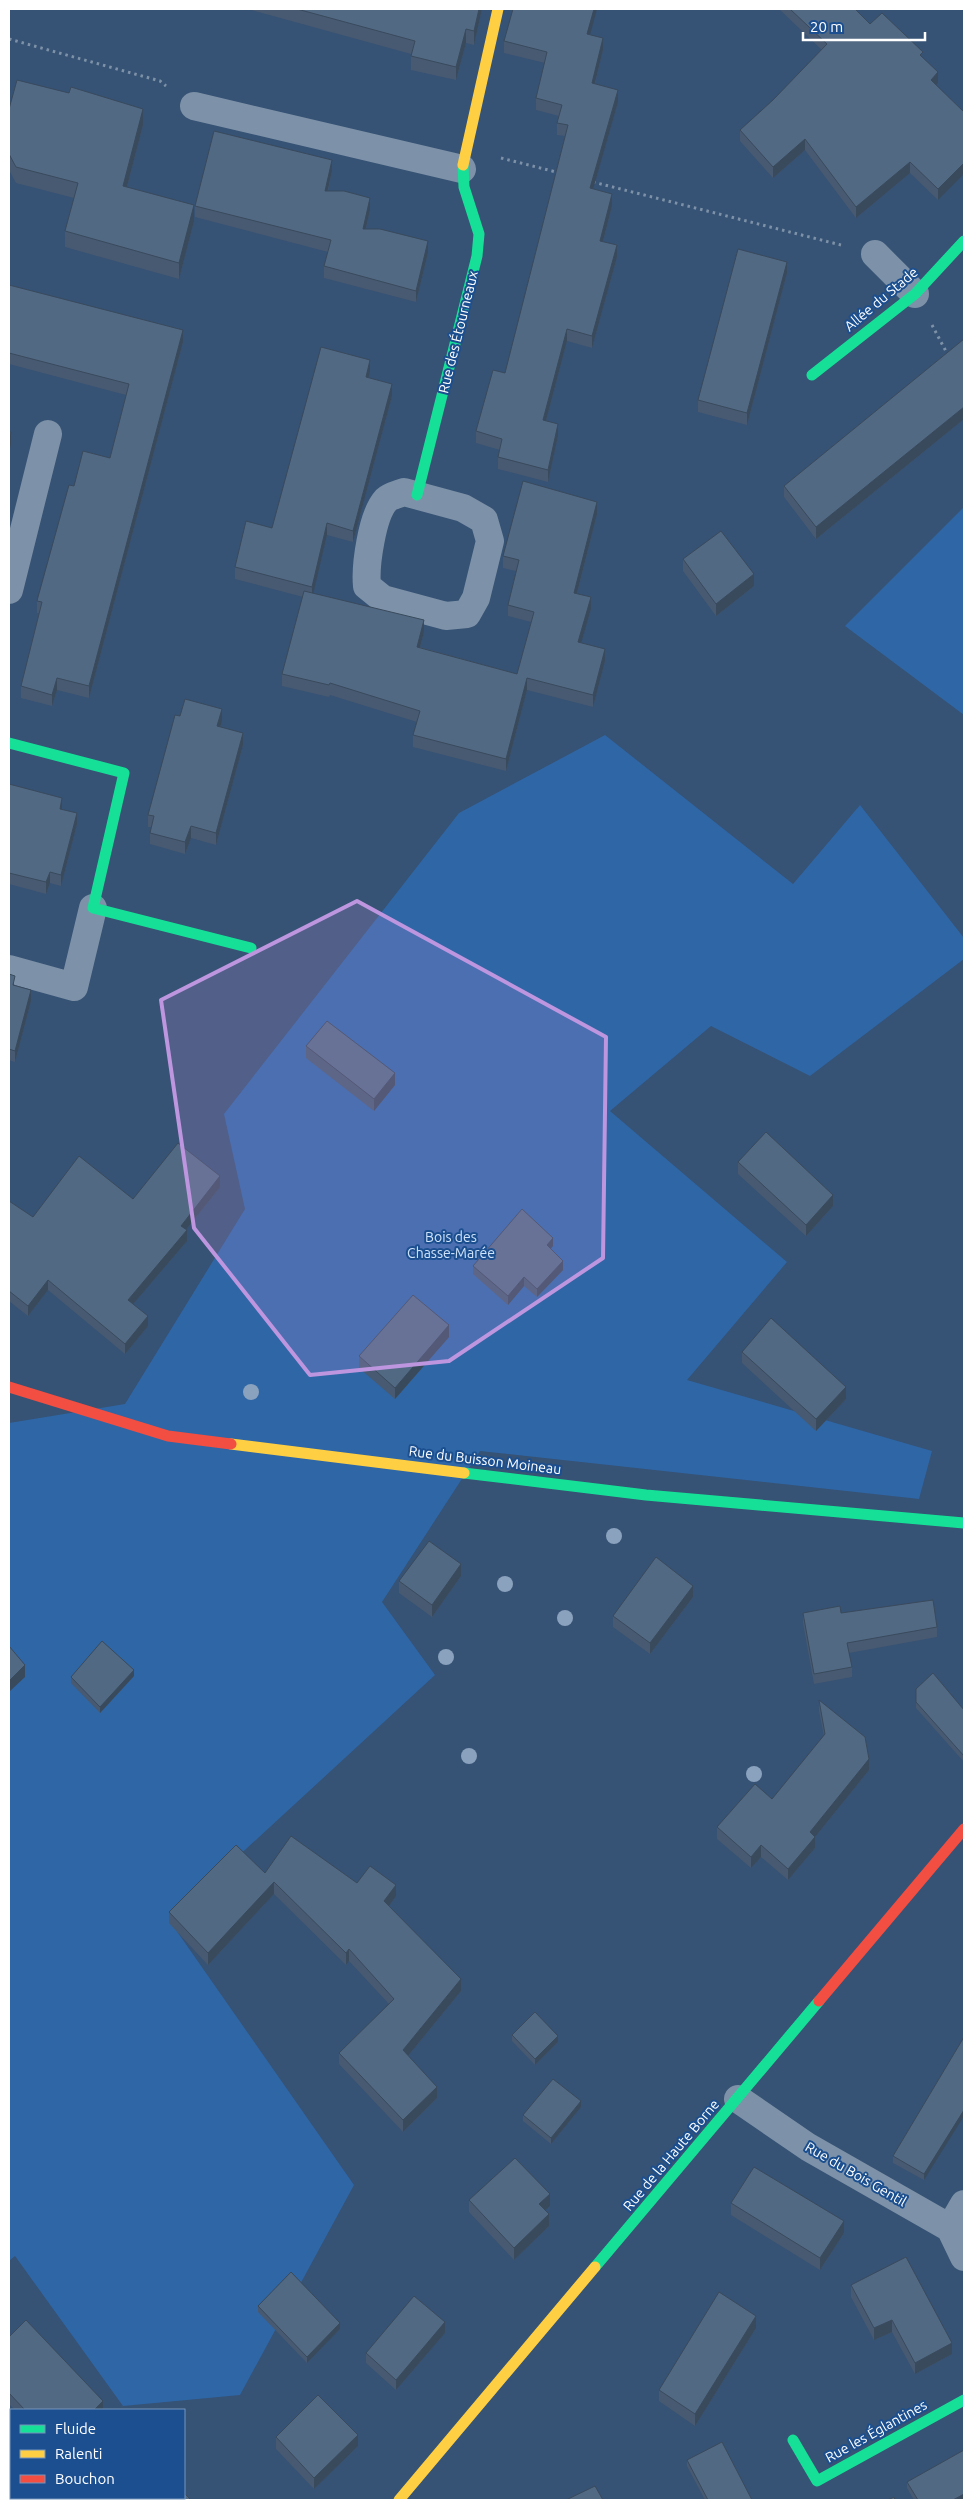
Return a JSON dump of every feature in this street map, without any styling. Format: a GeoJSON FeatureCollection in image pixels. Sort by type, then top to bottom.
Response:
{"type":"FeatureCollection","features":[{"type":"Feature","properties":{"kind":"street","name":"Rue des Étourneaux"},"geometry":{"type":"LineString","coordinates":[[417,495],[477,256],[479,234],[464,186],[464,159],[498,9]]}},
{"type":"Feature","properties":{"kind":"street"},"geometry":{"type":"LineString","coordinates":[[194,106],[464,159]]}},
{"type":"Feature","properties":{"kind":"street","name":"Allée du Stade"},"geometry":{"type":"LineString","coordinates":[[812,375],[914,294],[964,241]]}},
{"type":"Feature","properties":{"kind":"street"},"geometry":{"type":"LineString","coordinates":[[875,254],[914,294]]}},
{"type":"Feature","properties":{"kind":"street"},"geometry":{"type":"LineString","coordinates":[[9,590],[48,434]]}},
{"type":"Feature","properties":{"kind":"street"},"geometry":{"type":"LineString","coordinates":[[404,492],[417,495],[463,508],[484,520],[490,541],[476,598],[466,614],[446,616],[383,599],[368,586],[366,569],[379,511],[387,499],[404,492]]}},
{"type":"Feature","properties":{"kind":"street"},"geometry":{"type":"LineString","coordinates":[[9,743],[124,773],[74,987],[9,969]]}},
{"type":"Feature","properties":{"kind":"street"},"geometry":{"type":"LineString","coordinates":[[93,908],[251,948]]}},
{"type":"Feature","properties":{"kind":"street","name":"Rue du Buisson Moineau"},"geometry":{"type":"LineString","coordinates":[[9,1387],[168,1436],[646,1494],[964,1523]]}},
{"type":"Feature","properties":{"kind":"street","name":"Rue de la Haute Borne"},"geometry":{"type":"LineString","coordinates":[[399,2500],[964,1829]]}},
{"type":"Feature","properties":{"kind":"street","name":"Rue du Bois Gentil"},"geometry":{"type":"LineString","coordinates":[[738,2099],[808,2147],[950,2228]]}},
{"type":"Feature","properties":{"kind":"street"},"geometry":{"type":"LineString","coordinates":[[964,2204],[950,2228],[964,2257]]}},
{"type":"Feature","properties":{"kind":"street","name":"Rue les Églantines"},"geometry":{"type":"LineString","coordinates":[[792,2440],[817,2481],[964,2400]]}},
{"type":"Feature","properties":{"kind":"path"},"geometry":{"type":"LineString","coordinates":[[9,38],[160,81],[194,106]]}},
{"type":"Feature","properties":{"kind":"path"},"geometry":{"type":"LineString","coordinates":[[464,159],[561,173]]}},
{"type":"Feature","properties":{"kind":"path"},"geometry":{"type":"LineString","coordinates":[[590,181],[875,254]]}},
{"type":"Feature","properties":{"kind":"path"},"geometry":{"type":"LineString","coordinates":[[914,294],[950,358]]}},
{"type":"Feature","properties":{"kind":"highlighted area"},"geometry":{"type":"Polygon","coordinates":[[[357,901],[606,1037],[603,1258],[449,1361],[310,1375],[194,1228],[161,1000],[357,901]]]}},
{"type":"Feature","properties":{"kind":"green space"},"geometry":{"type":"Polygon","coordinates":[[[964,507],[964,715],[845,626],[964,507]]]}},
{"type":"Feature","properties":{"kind":"green space","name":"Bois des Chasse-Marée"},"geometry":{"type":"Polygon","coordinates":[[[605,735],[793,884],[860,805],[964,938],[964,959],[810,1076],[711,1026],[610,1111],[787,1262],[687,1380],[932,1451],[919,1499],[480,1451],[382,1602],[435,1675],[169,1920],[354,2185],[240,2395],[123,2406],[15,2256],[9,2261],[9,1423],[125,1404],[245,1209],[224,1114],[459,813],[605,735]]]}},
{"type":"Feature","properties":{"kind":"building"},"geometry":{"type":"Polygon","coordinates":[[[297,9],[479,9],[474,31],[466,29],[456,67],[411,56],[415,41],[297,9]]]}},
{"type":"Feature","properties":{"kind":"building"},"geometry":{"type":"Polygon","coordinates":[[[513,9],[594,9],[587,34],[603,38],[592,83],[618,90],[590,188],[612,194],[600,241],[617,245],[592,336],[567,329],[543,420],[558,424],[548,470],[498,457],[502,439],[476,431],[493,370],[505,373],[568,125],[557,123],[562,105],[536,98],[547,52],[504,41],[513,9]]]}},
{"type":"Feature","properties":{"kind":"building"},"geometry":{"type":"Polygon","coordinates":[[[790,9],[855,9],[870,24],[882,13],[923,52],[920,55],[938,72],[931,80],[964,112],[964,163],[938,189],[910,162],[856,207],[805,139],[773,167],[740,130],[773,100],[827,44],[790,9]]]}},
{"type":"Feature","properties":{"kind":"building"},"geometry":{"type":"Polygon","coordinates":[[[17,80],[69,93],[71,87],[143,109],[123,186],[194,205],[179,263],[65,231],[78,183],[16,167],[9,154],[9,109],[17,80]]]}},
{"type":"Feature","properties":{"kind":"building"},"geometry":{"type":"Polygon","coordinates":[[[214,131],[332,160],[325,191],[344,191],[370,198],[363,229],[380,229],[428,241],[416,291],[324,266],[331,240],[195,206],[214,131]]]}},
{"type":"Feature","properties":{"kind":"building"},"geometry":{"type":"Polygon","coordinates":[[[738,249],[787,262],[747,413],[698,400],[738,249]]]}},
{"type":"Feature","properties":{"kind":"building"},"geometry":{"type":"Polygon","coordinates":[[[9,285],[183,330],[89,686],[57,678],[52,695],[21,686],[42,602],[37,601],[69,485],[74,486],[83,451],[110,458],[129,384],[9,353],[9,285]]]}},
{"type":"Feature","properties":{"kind":"building"},"geometry":{"type":"Polygon","coordinates":[[[964,339],[964,407],[816,527],[784,486],[964,339]]]}},
{"type":"Feature","properties":{"kind":"building"},"geometry":{"type":"Polygon","coordinates":[[[321,347],[370,360],[366,377],[392,384],[353,531],[327,523],[312,587],[235,567],[246,521],[272,528],[321,347]]]}},
{"type":"Feature","properties":{"kind":"building"},"geometry":{"type":"Polygon","coordinates":[[[523,481],[597,502],[574,593],[591,597],[578,642],[605,649],[593,695],[527,678],[506,759],[413,735],[420,711],[330,683],[329,685],[282,674],[304,591],[424,620],[417,647],[517,674],[534,612],[508,605],[519,560],[503,556],[523,481]]]}},
{"type":"Feature","properties":{"kind":"building"},"geometry":{"type":"Polygon","coordinates":[[[721,531],[754,574],[716,604],[683,559],[721,531]]]}},
{"type":"Feature","properties":{"kind":"building"},"geometry":{"type":"Polygon","coordinates":[[[185,699],[222,709],[217,726],[243,733],[216,833],[191,826],[185,842],[150,833],[154,816],[148,815],[175,715],[180,716],[185,699]]]}},
{"type":"Feature","properties":{"kind":"building"},"geometry":{"type":"Polygon","coordinates":[[[9,784],[62,798],[60,809],[77,813],[61,875],[50,872],[46,882],[9,873],[9,784]]]}},
{"type":"Feature","properties":{"kind":"building"},"geometry":{"type":"Polygon","coordinates":[[[9,974],[15,976],[13,985],[31,990],[15,1051],[9,1049],[9,974]]]}},
{"type":"Feature","properties":{"kind":"building"},"geometry":{"type":"Polygon","coordinates":[[[327,1021],[395,1073],[374,1099],[306,1046],[327,1021]]]}},
{"type":"Feature","properties":{"kind":"building"},"geometry":{"type":"Polygon","coordinates":[[[766,1132],[833,1195],[806,1225],[738,1162],[766,1132]]]}},
{"type":"Feature","properties":{"kind":"building"},"geometry":{"type":"Polygon","coordinates":[[[178,1143],[220,1176],[181,1226],[187,1230],[128,1300],[148,1316],[125,1344],[48,1280],[28,1306],[9,1291],[9,1201],[33,1217],[79,1156],[133,1199],[178,1143]]]}},
{"type":"Feature","properties":{"kind":"building"},"geometry":{"type":"Polygon","coordinates":[[[522,1209],[553,1238],[547,1245],[563,1261],[537,1289],[524,1277],[508,1296],[473,1266],[522,1209]]]}},
{"type":"Feature","properties":{"kind":"building"},"geometry":{"type":"Polygon","coordinates":[[[413,1295],[449,1325],[395,1388],[359,1356],[413,1295]]]}},
{"type":"Feature","properties":{"kind":"building"},"geometry":{"type":"Polygon","coordinates":[[[771,1318],[846,1387],[816,1419],[742,1352],[771,1318]]]}},
{"type":"Feature","properties":{"kind":"building"},"geometry":{"type":"Polygon","coordinates":[[[429,1541],[461,1564],[432,1605],[399,1581],[429,1541]]]}},
{"type":"Feature","properties":{"kind":"building"},"geometry":{"type":"Polygon","coordinates":[[[656,1557],[693,1586],[650,1643],[613,1616],[656,1557]]]}},
{"type":"Feature","properties":{"kind":"building"},"geometry":{"type":"Polygon","coordinates":[[[933,1600],[937,1627],[847,1643],[852,1667],[814,1674],[803,1613],[840,1606],[841,1613],[933,1600]]]}},
{"type":"Feature","properties":{"kind":"building"},"geometry":{"type":"Polygon","coordinates":[[[102,1641],[134,1670],[100,1707],[71,1677],[102,1641]]]}},
{"type":"Feature","properties":{"kind":"building"},"geometry":{"type":"Polygon","coordinates":[[[9,1646],[25,1665],[9,1681],[9,1646]]]}},
{"type":"Feature","properties":{"kind":"building"},"geometry":{"type":"Polygon","coordinates":[[[933,1673],[964,1710],[964,1756],[916,1702],[916,1689],[933,1673]]]}},
{"type":"Feature","properties":{"kind":"building"},"geometry":{"type":"Polygon","coordinates":[[[819,1700],[865,1737],[869,1759],[810,1832],[815,1837],[788,1869],[761,1845],[751,1857],[717,1827],[755,1784],[772,1799],[825,1734],[819,1700]]]}},
{"type":"Feature","properties":{"kind":"building"},"geometry":{"type":"Polygon","coordinates":[[[291,1836],[357,1883],[370,1866],[396,1885],[384,1901],[461,1979],[403,2050],[437,2087],[403,2120],[339,2053],[394,1999],[349,1949],[346,1953],[274,1882],[208,1953],[169,1912],[236,1845],[265,1873],[291,1836]]]}},
{"type":"Feature","properties":{"kind":"building"},"geometry":{"type":"Polygon","coordinates":[[[535,2012],[558,2036],[535,2059],[512,2035],[535,2012]]]}},
{"type":"Feature","properties":{"kind":"building"},"geometry":{"type":"Polygon","coordinates":[[[964,2037],[964,2110],[924,2174],[893,2156],[964,2037]]]}},
{"type":"Feature","properties":{"kind":"building"},"geometry":{"type":"Polygon","coordinates":[[[553,2079],[581,2101],[551,2138],[523,2115],[553,2079]]]}},
{"type":"Feature","properties":{"kind":"building"},"geometry":{"type":"Polygon","coordinates":[[[515,2158],[550,2194],[539,2204],[549,2214],[514,2248],[469,2200],[515,2158]]]}},
{"type":"Feature","properties":{"kind":"building"},"geometry":{"type":"Polygon","coordinates":[[[754,2167],[844,2221],[820,2258],[731,2203],[754,2167]]]}},
{"type":"Feature","properties":{"kind":"building"},"geometry":{"type":"Polygon","coordinates":[[[906,2257],[952,2343],[915,2363],[892,2320],[874,2328],[851,2285],[906,2257]]]}},
{"type":"Feature","properties":{"kind":"building"},"geometry":{"type":"Polygon","coordinates":[[[291,2272],[340,2323],[307,2357],[258,2306],[291,2272]]]}},
{"type":"Feature","properties":{"kind":"building"},"geometry":{"type":"Polygon","coordinates":[[[719,2292],[756,2316],[695,2414],[659,2390],[719,2292]]]}},
{"type":"Feature","properties":{"kind":"building"},"geometry":{"type":"Polygon","coordinates":[[[414,2296],[445,2322],[396,2380],[366,2353],[414,2296]]]}},
{"type":"Feature","properties":{"kind":"building"},"geometry":{"type":"Polygon","coordinates":[[[26,2320],[103,2401],[95,2409],[24,2409],[9,2393],[9,2337],[26,2320]]]}},
{"type":"Feature","properties":{"kind":"building"},"geometry":{"type":"Polygon","coordinates":[[[318,2395],[358,2435],[314,2478],[276,2437],[318,2395]]]}},
{"type":"Feature","properties":{"kind":"building"},"geometry":{"type":"Polygon","coordinates":[[[722,2442],[752,2500],[708,2500],[687,2460],[722,2442]]]}},
{"type":"Feature","properties":{"kind":"building"},"geometry":{"type":"Polygon","coordinates":[[[964,2450],[964,2494],[953,2500],[918,2500],[907,2482],[964,2450]]]}},
{"type":"Feature","properties":{"kind":"building"},"geometry":{"type":"Polygon","coordinates":[[[595,2486],[603,2500],[566,2500],[595,2486]]]}},
{"type":"Feature","properties":{"kind":"building"},"geometry":{"type":"Polygon","coordinates":[[[185,2494],[191,2500],[112,2499],[185,2499],[185,2494]]]}},
{"type":"Feature","properties":{"kind":"traffic: fast"},"geometry":{"type":"LineString","coordinates":[[417,495],[477,256],[479,234],[464,187],[463,165]]}},
{"type":"Feature","properties":{"kind":"traffic: fast"},"geometry":{"type":"LineString","coordinates":[[812,375],[915,294],[964,241]]}},
{"type":"Feature","properties":{"kind":"traffic: fast"},"geometry":{"type":"LineString","coordinates":[[9,743],[124,773],[93,908],[251,948]]}},
{"type":"Feature","properties":{"kind":"traffic: fast"},"geometry":{"type":"LineString","coordinates":[[464,1473],[646,1495],[964,1523]]}},
{"type":"Feature","properties":{"kind":"traffic: fast"},"geometry":{"type":"LineString","coordinates":[[595,2267],[819,2001]]}},
{"type":"Feature","properties":{"kind":"traffic: fast"},"geometry":{"type":"LineString","coordinates":[[793,2440],[817,2481],[964,2400]]}},
{"type":"Feature","properties":{"kind":"traffic: slow"},"geometry":{"type":"LineString","coordinates":[[463,165],[498,9]]}},
{"type":"Feature","properties":{"kind":"traffic: slow"},"geometry":{"type":"LineString","coordinates":[[231,1444],[464,1473]]}},
{"type":"Feature","properties":{"kind":"traffic: slow"},"geometry":{"type":"LineString","coordinates":[[399,2500],[595,2267]]}},
{"type":"Feature","properties":{"kind":"traffic: jam"},"geometry":{"type":"LineString","coordinates":[[9,1387],[168,1436],[231,1444]]}},
{"type":"Feature","properties":{"kind":"traffic: jam"},"geometry":{"type":"LineString","coordinates":[[819,2001],[964,1829]]}}]}
